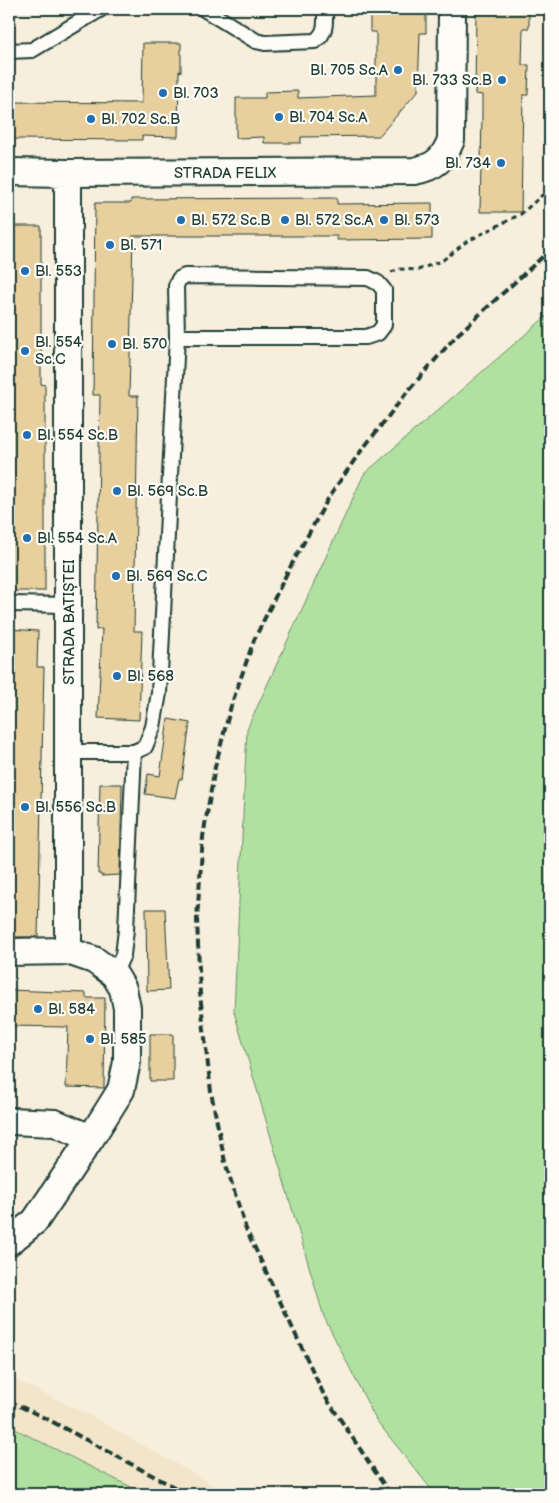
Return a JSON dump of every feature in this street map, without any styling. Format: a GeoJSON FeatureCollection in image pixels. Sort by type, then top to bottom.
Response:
{"type":"FeatureCollection","features":[{"type":"Feature","properties":{"kind":"street","name":"STRADA FELIX"},"geometry":{"type":"LineString","coordinates":[[9,172],[68,174],[414,171],[425,169],[439,162],[447,150],[450,140],[452,9]]}},
{"type":"Feature","properties":{"kind":"street","name":"STRADA BATIȘTEI"},"geometry":{"type":"LineString","coordinates":[[68,174],[68,952]]}},
{"type":"Feature","properties":{"kind":"street"},"geometry":{"type":"LineString","coordinates":[[9,952],[68,952],[94,960],[114,974],[123,989],[126,1008],[127,1062],[121,1090],[35,1222],[9,1242]]}},
{"type":"Feature","properties":{"kind":"street"},"geometry":{"type":"LineString","coordinates":[[9,1121],[55,1123],[90,1138]]}},
{"type":"Feature","properties":{"kind":"lane"},"geometry":{"type":"LineString","coordinates":[[9,51],[32,50],[101,9]]}},
{"type":"Feature","properties":{"kind":"lane"},"geometry":{"type":"LineString","coordinates":[[204,9],[256,41],[265,44],[308,43],[315,41],[324,32],[325,9]]}},
{"type":"Feature","properties":{"kind":"lane"},"geometry":{"type":"LineString","coordinates":[[69,752],[134,752],[145,747],[153,726],[158,693],[177,338],[176,286],[179,279],[185,276],[368,278],[378,283],[384,290],[384,325],[378,333],[366,336],[177,338]]}},
{"type":"Feature","properties":{"kind":"lane"},"geometry":{"type":"LineString","coordinates":[[9,604],[69,605]]}},
{"type":"Feature","properties":{"kind":"lane"},"geometry":{"type":"LineString","coordinates":[[114,974],[123,955],[126,930],[134,752]]}},
{"type":"Feature","properties":{"kind":"path"},"geometry":{"type":"LineString","coordinates":[[368,278],[400,269],[418,270],[443,260],[466,242],[521,214],[550,188]]}},
{"type":"Feature","properties":{"kind":"shaded area"},"geometry":{"type":"Polygon","coordinates":[[[9,1377],[93,1417],[229,1494],[145,1494],[9,1426],[9,1377]]]}},
{"type":"Feature","properties":{"kind":"green space"},"geometry":{"type":"Polygon","coordinates":[[[550,313],[550,1494],[435,1494],[376,1420],[324,1317],[234,1012],[247,729],[364,474],[550,313]]]}},
{"type":"Feature","properties":{"kind":"green space"},"geometry":{"type":"Polygon","coordinates":[[[9,1426],[145,1494],[9,1494],[9,1426]]]}},
{"type":"Feature","properties":{"kind":"building"},"geometry":{"type":"Polygon","coordinates":[[[370,9],[426,9],[426,33],[420,33],[418,91],[379,136],[301,137],[301,143],[264,143],[264,137],[236,138],[236,98],[265,98],[265,92],[298,91],[298,98],[376,95],[376,32],[370,32],[370,9]]]}},
{"type":"Feature","properties":{"kind":"building"},"geometry":{"type":"Polygon","coordinates":[[[476,9],[529,9],[529,28],[523,28],[522,65],[529,65],[528,95],[523,95],[521,212],[480,212],[482,95],[475,94],[476,9]]]}},
{"type":"Feature","properties":{"kind":"building"},"geometry":{"type":"Polygon","coordinates":[[[143,43],[181,43],[178,137],[142,136],[142,140],[9,139],[9,102],[142,103],[143,43]]]}},
{"type":"Feature","properties":{"kind":"building"},"geometry":{"type":"Polygon","coordinates":[[[337,198],[337,204],[432,203],[432,239],[337,240],[337,236],[133,236],[129,396],[138,396],[134,631],[142,631],[139,720],[98,718],[102,629],[96,630],[100,395],[93,395],[95,203],[131,203],[131,199],[337,198]]]}},
{"type":"Feature","properties":{"kind":"building"},"geometry":{"type":"Polygon","coordinates":[[[9,226],[41,226],[41,384],[45,385],[45,591],[9,591],[9,226]]]}},
{"type":"Feature","properties":{"kind":"building"},"geometry":{"type":"Polygon","coordinates":[[[9,629],[38,631],[37,667],[44,667],[38,937],[9,937],[11,660],[9,660],[9,629]]]}},
{"type":"Feature","properties":{"kind":"building"},"geometry":{"type":"Polygon","coordinates":[[[168,719],[190,723],[182,779],[179,779],[175,798],[145,794],[148,774],[160,776],[168,719]]]}},
{"type":"Feature","properties":{"kind":"building"},"geometry":{"type":"Polygon","coordinates":[[[100,784],[122,784],[120,875],[101,876],[101,874],[98,874],[100,784]]]}},
{"type":"Feature","properties":{"kind":"building"},"geometry":{"type":"Polygon","coordinates":[[[146,909],[165,909],[169,990],[147,991],[146,909]]]}},
{"type":"Feature","properties":{"kind":"building"},"geometry":{"type":"Polygon","coordinates":[[[9,990],[86,993],[86,998],[105,998],[104,1088],[66,1087],[68,1027],[9,1026],[9,990]]]}},
{"type":"Feature","properties":{"kind":"building"},"geometry":{"type":"Polygon","coordinates":[[[150,1034],[173,1034],[173,1081],[150,1081],[150,1034]]]}},
{"type":"Feature","properties":{"kind":"railway"},"geometry":{"type":"LineString","coordinates":[[390,1494],[324,1395],[246,1229],[225,1162],[211,1092],[200,994],[197,919],[203,837],[215,767],[231,706],[254,640],[288,571],[329,497],[358,455],[408,391],[456,336],[550,250]]}},
{"type":"Feature","properties":{"kind":"railway"},"geometry":{"type":"LineString","coordinates":[[9,1401],[49,1420],[187,1494]]}},
{"type":"Feature","properties":{"kind":"place","name":"Bl. 705 Sc.A"},"geometry":{"type":"Point","coordinates":[398,70]}},
{"type":"Feature","properties":{"kind":"place","name":"Bl. 733 Sc.B"},"geometry":{"type":"Point","coordinates":[502,80]}},
{"type":"Feature","properties":{"kind":"place","name":"Bl. 703"},"geometry":{"type":"Point","coordinates":[163,93]}},
{"type":"Feature","properties":{"kind":"place","name":"Bl. 704 Sc.A"},"geometry":{"type":"Point","coordinates":[279,117]}},
{"type":"Feature","properties":{"kind":"place","name":"Bl. 702 Sc.B"},"geometry":{"type":"Point","coordinates":[91,119]}},
{"type":"Feature","properties":{"kind":"place","name":"Bl. 734"},"geometry":{"type":"Point","coordinates":[501,163]}},
{"type":"Feature","properties":{"kind":"place","name":"Bl. 572 Sc.B"},"geometry":{"type":"Point","coordinates":[181,220]}},
{"type":"Feature","properties":{"kind":"place","name":"Bl. 572 Sc.A"},"geometry":{"type":"Point","coordinates":[285,220]}},
{"type":"Feature","properties":{"kind":"place","name":"Bl. 573"},"geometry":{"type":"Point","coordinates":[384,220]}},
{"type":"Feature","properties":{"kind":"place","name":"Bl. 571"},"geometry":{"type":"Point","coordinates":[110,245]}},
{"type":"Feature","properties":{"kind":"place","name":"Bl. 553"},"geometry":{"type":"Point","coordinates":[25,271]}},
{"type":"Feature","properties":{"kind":"place","name":"Bl. 570"},"geometry":{"type":"Point","coordinates":[112,344]}},
{"type":"Feature","properties":{"kind":"place","name":"Bl. 554 Sc.C"},"geometry":{"type":"Point","coordinates":[25,351]}},
{"type":"Feature","properties":{"kind":"place","name":"Bl. 554 Sc.B"},"geometry":{"type":"Point","coordinates":[27,435]}},
{"type":"Feature","properties":{"kind":"place","name":"Bl. 569 Sc.B"},"geometry":{"type":"Point","coordinates":[117,491]}},
{"type":"Feature","properties":{"kind":"place","name":"Bl. 554 Sc.A"},"geometry":{"type":"Point","coordinates":[27,538]}},
{"type":"Feature","properties":{"kind":"place","name":"Bl. 569 Sc.C"},"geometry":{"type":"Point","coordinates":[116,576]}},
{"type":"Feature","properties":{"kind":"place","name":"Bl. 568"},"geometry":{"type":"Point","coordinates":[117,676]}},
{"type":"Feature","properties":{"kind":"place","name":"Bl. 556 Sc.B"},"geometry":{"type":"Point","coordinates":[25,807]}},
{"type":"Feature","properties":{"kind":"place","name":"Bl. 584"},"geometry":{"type":"Point","coordinates":[38,1009]}},
{"type":"Feature","properties":{"kind":"place","name":"Bl. 585"},"geometry":{"type":"Point","coordinates":[90,1039]}}]}
